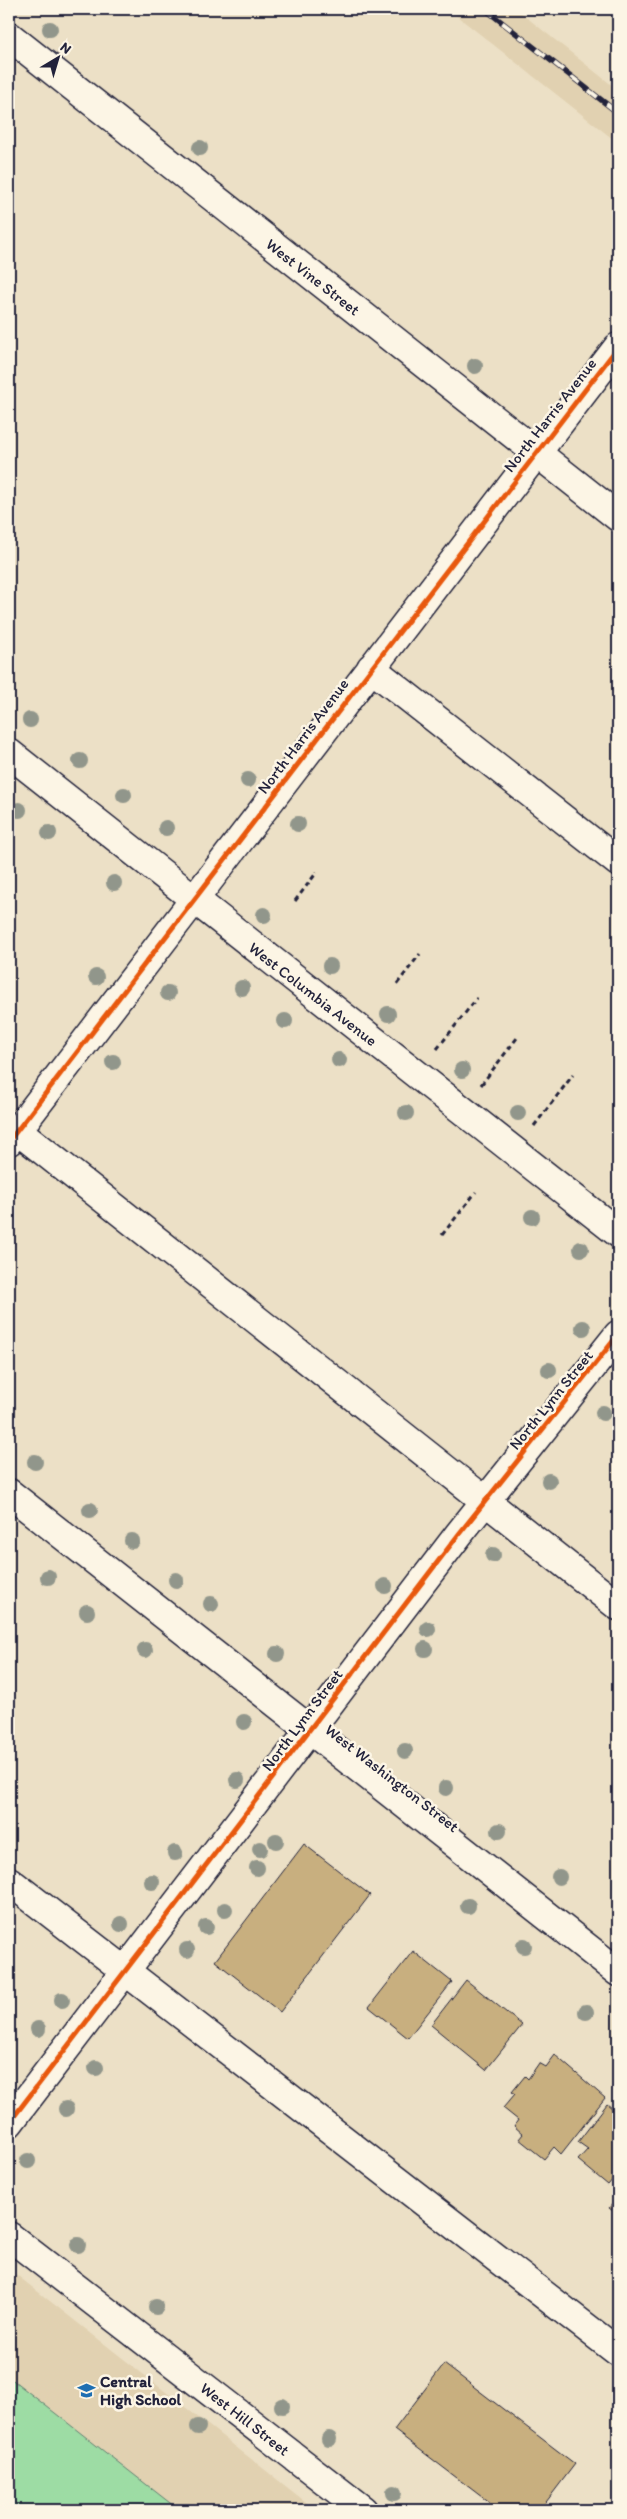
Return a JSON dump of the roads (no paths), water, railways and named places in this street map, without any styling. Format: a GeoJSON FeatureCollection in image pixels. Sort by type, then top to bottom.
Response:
{"type":"FeatureCollection","features":[{"type":"Feature","properties":{"kind":"street","name":"West Vine Street"},"geometry":{"type":"LineString","coordinates":[[9,36],[618,517]]}},
{"type":"Feature","properties":{"kind":"street","name":"North Harris Avenue"},"geometry":{"type":"LineString","coordinates":[[13,1135],[618,347]]}},
{"type":"Feature","properties":{"kind":"street"},"geometry":{"type":"LineString","coordinates":[[371,668],[618,862]]}},
{"type":"Feature","properties":{"kind":"street","name":"West Columbia Avenue"},"geometry":{"type":"LineString","coordinates":[[9,753],[618,1233]]}},
{"type":"Feature","properties":{"kind":"street"},"geometry":{"type":"LineString","coordinates":[[13,1135],[618,1606]]}},
{"type":"Feature","properties":{"kind":"street","name":"North Lynn Street"},"geometry":{"type":"LineString","coordinates":[[9,2123],[485,1502],[618,1335]]}},
{"type":"Feature","properties":{"kind":"street","name":"West Washington Street"},"geometry":{"type":"LineString","coordinates":[[9,1493],[618,1972]]}},
{"type":"Feature","properties":{"kind":"street"},"geometry":{"type":"LineString","coordinates":[[9,1881],[618,2352]]}},
{"type":"Feature","properties":{"kind":"street","name":"West Hill Street"},"geometry":{"type":"LineString","coordinates":[[9,2236],[363,2510]]}},
{"type":"Feature","properties":{"kind":"railway"},"geometry":{"type":"LineString","coordinates":[[485,9],[618,113]]}},
{"type":"Feature","properties":{"kind":"place","name":"Central High School"},"geometry":{"type":"Point","coordinates":[86,2390]}}]}
